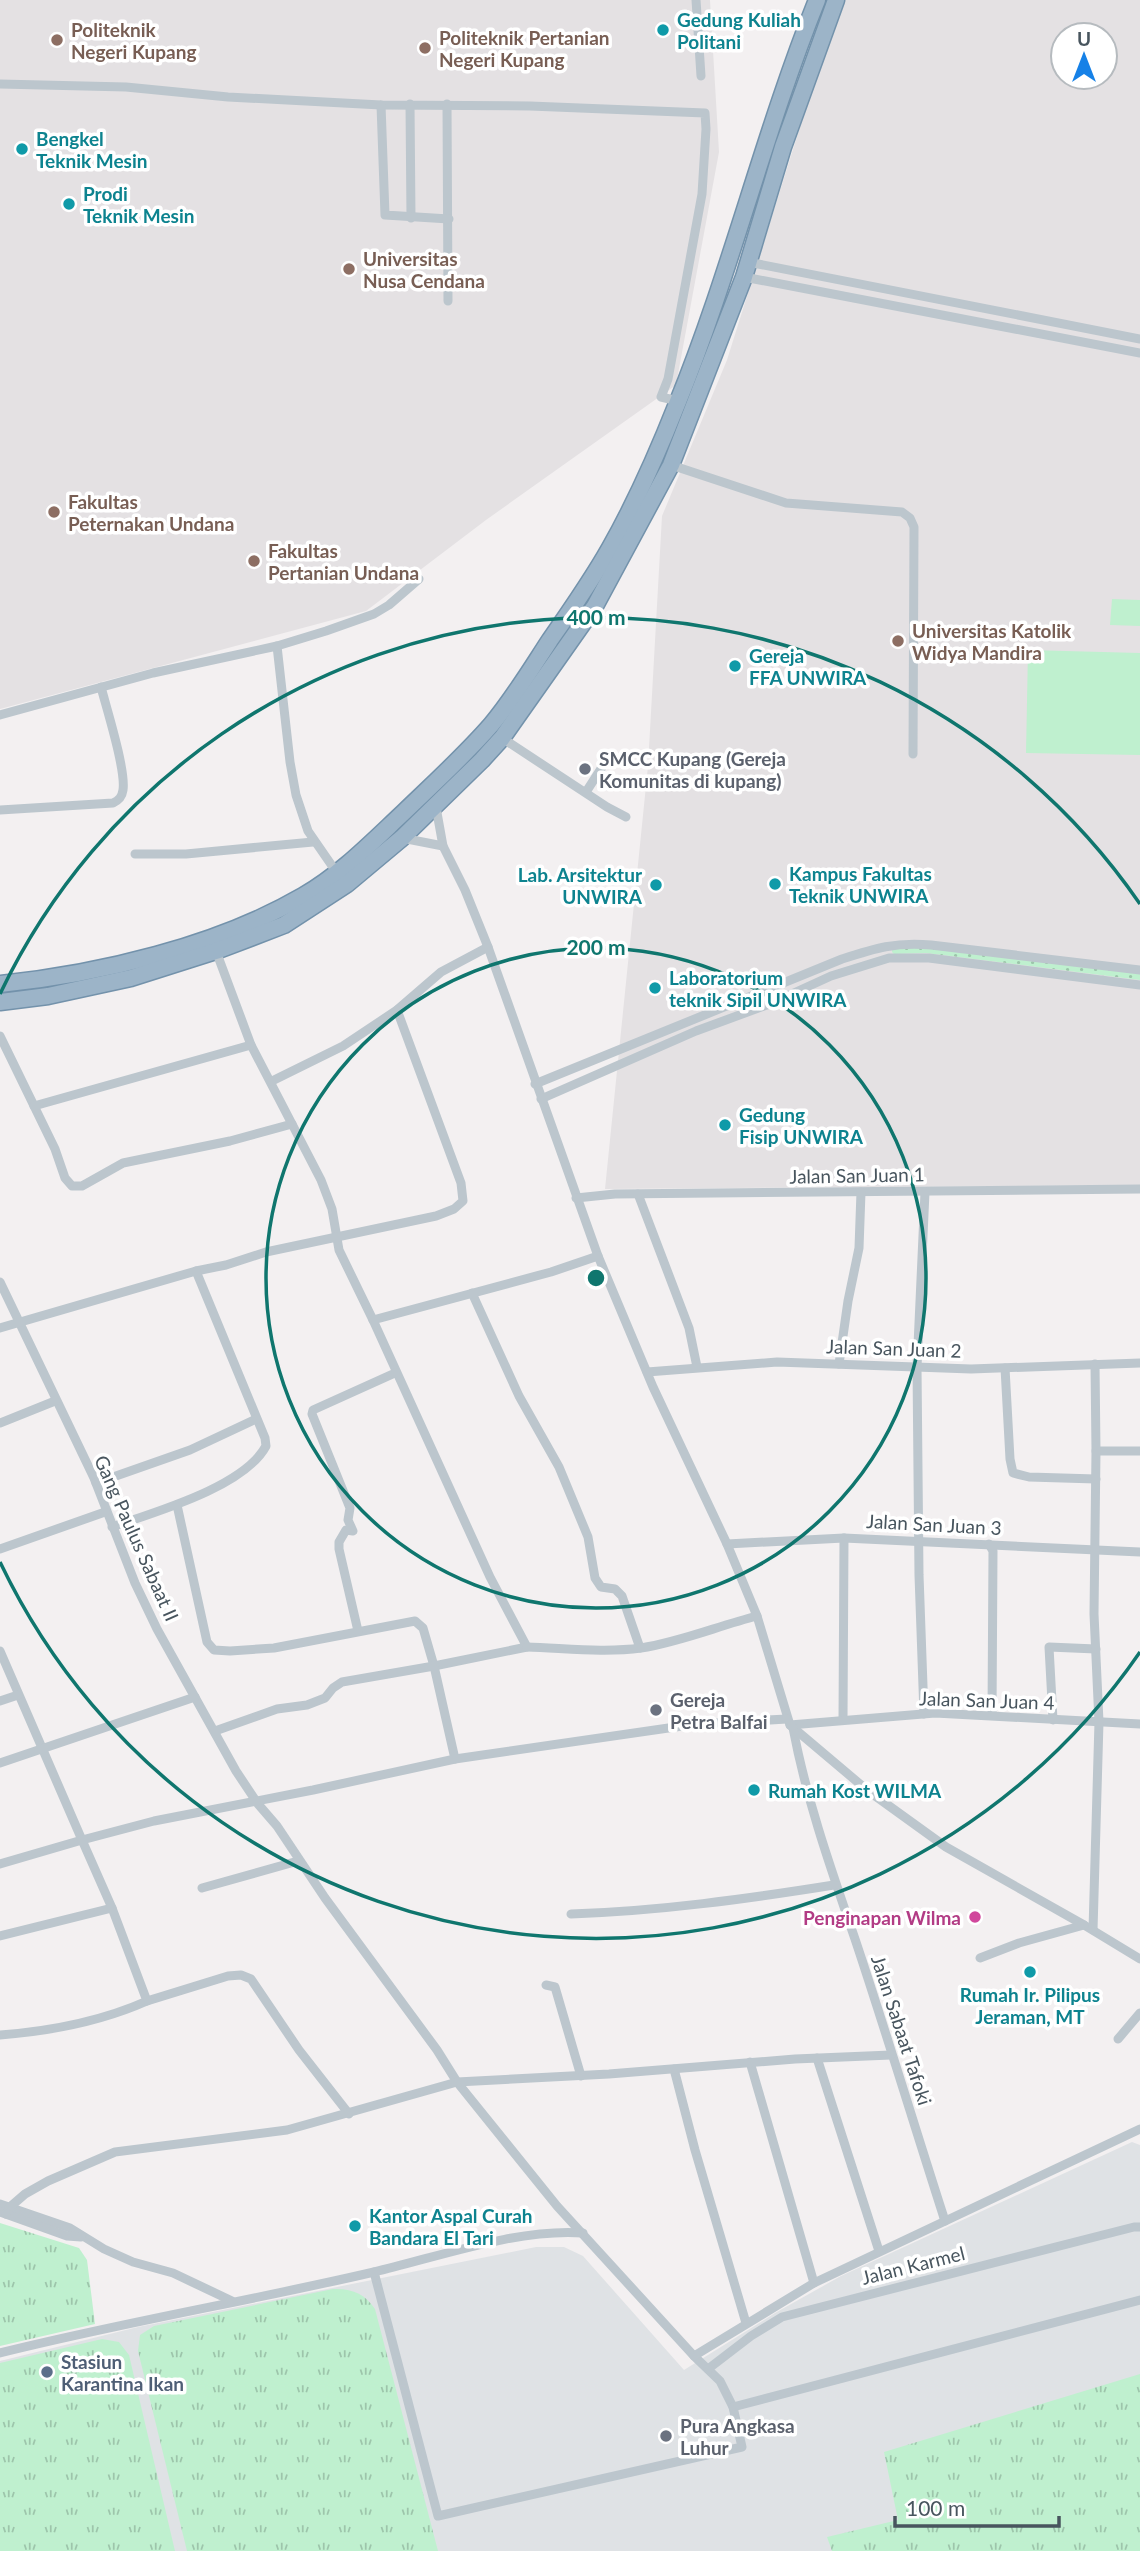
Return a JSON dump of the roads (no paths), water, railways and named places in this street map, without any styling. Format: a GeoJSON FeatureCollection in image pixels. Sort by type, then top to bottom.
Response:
{"type":"FeatureCollection","features":[{"type":"Feature","properties":{"kind":"highway"},"geometry":{"type":"LineString","coordinates":[[0,1002],[89,988],[131,978],[284,925],[347,884],[402,838],[436,807],[502,738],[521,698],[611,547],[678,401],[738,237],[817,0]]}},
{"type":"Feature","properties":{"kind":"highway"},"geometry":{"type":"LineString","coordinates":[[0,984],[71,974],[131,961],[202,940],[276,911],[337,873],[521,698],[595,606],[671,465],[746,269],[783,147],[835,0]]}},
{"type":"Feature","properties":{"kind":"highway"},"geometry":{"type":"LineString","coordinates":[[653,458],[671,465]]}},
{"type":"Feature","properties":{"kind":"street"},"geometry":{"type":"LineString","coordinates":[[696,0],[701,76]]}},
{"type":"Feature","properties":{"kind":"street"},"geometry":{"type":"LineString","coordinates":[[0,84],[126,87],[228,97],[381,105],[447,104],[705,113],[702,194],[668,379],[661,397],[678,401]]}},
{"type":"Feature","properties":{"kind":"street"},"geometry":{"type":"LineString","coordinates":[[410,104],[411,218]]}},
{"type":"Feature","properties":{"kind":"street"},"geometry":{"type":"LineString","coordinates":[[447,104],[448,300]]}},
{"type":"Feature","properties":{"kind":"street"},"geometry":{"type":"LineString","coordinates":[[381,105],[383,211],[388,216],[449,219]]}},
{"type":"Feature","properties":{"kind":"street"},"geometry":{"type":"LineString","coordinates":[[746,269],[888,291],[1140,339]]}},
{"type":"Feature","properties":{"kind":"street"},"geometry":{"type":"LineString","coordinates":[[746,269],[1140,353]]}},
{"type":"Feature","properties":{"kind":"street"},"geometry":{"type":"LineString","coordinates":[[1004,326],[1009,313]]}},
{"type":"Feature","properties":{"kind":"street"},"geometry":{"type":"LineString","coordinates":[[671,465],[786,503],[902,512],[910,518],[914,527],[913,754]]}},
{"type":"Feature","properties":{"kind":"street"},"geometry":{"type":"LineString","coordinates":[[0,715],[153,673],[277,646],[373,614],[389,605],[419,579]]}},
{"type":"Feature","properties":{"kind":"street"},"geometry":{"type":"LineString","coordinates":[[277,646],[296,795],[313,842],[337,873]]}},
{"type":"Feature","properties":{"kind":"street"},"geometry":{"type":"LineString","coordinates":[[0,810],[113,803],[118,800],[122,794],[123,779],[101,687]]}},
{"type":"Feature","properties":{"kind":"street"},"geometry":{"type":"LineString","coordinates":[[502,738],[626,817]]}},
{"type":"Feature","properties":{"kind":"street"},"geometry":{"type":"LineString","coordinates":[[586,792],[606,761]]}},
{"type":"Feature","properties":{"kind":"street","name":"Jalan Sabaat Tafoki"},"geometry":{"type":"LineString","coordinates":[[436,807],[443,846],[465,890],[488,947],[598,1256],[757,1616],[834,1885],[856,1942],[945,2221]]}},
{"type":"Feature","properties":{"kind":"street"},"geometry":{"type":"LineString","coordinates":[[402,838],[443,846]]}},
{"type":"Feature","properties":{"kind":"street"},"geometry":{"type":"LineString","coordinates":[[135,855],[186,855],[313,842]]}},
{"type":"Feature","properties":{"kind":"street"},"geometry":{"type":"LineString","coordinates":[[535,1084],[842,959],[887,945],[931,945],[1140,971]]}},
{"type":"Feature","properties":{"kind":"street"},"geometry":{"type":"LineString","coordinates":[[272,1081],[343,1046],[397,1010],[441,972],[488,947]]}},
{"type":"Feature","properties":{"kind":"street"},"geometry":{"type":"LineString","coordinates":[[216,950],[251,1045],[321,1180],[332,1209],[335,1239],[490,1577],[527,1647]]}},
{"type":"Feature","properties":{"kind":"street"},"geometry":{"type":"LineString","coordinates":[[541,1099],[831,976],[889,958],[929,958],[1140,985]]}},
{"type":"Feature","properties":{"kind":"street"},"geometry":{"type":"LineString","coordinates":[[1070,976],[1071,962]]}},
{"type":"Feature","properties":{"kind":"street"},"geometry":{"type":"LineString","coordinates":[[0,1328],[267,1252],[436,1216],[460,1206],[463,1202],[461,1183],[397,1010]]}},
{"type":"Feature","properties":{"kind":"street"},"geometry":{"type":"LineString","coordinates":[[0,1036],[55,1149],[68,1183],[78,1186],[123,1163],[230,1141],[292,1124]]}},
{"type":"Feature","properties":{"kind":"street"},"geometry":{"type":"LineString","coordinates":[[645,1038],[650,1051]]}},
{"type":"Feature","properties":{"kind":"street"},"geometry":{"type":"LineString","coordinates":[[34,1106],[251,1045]]}},
{"type":"Feature","properties":{"kind":"street","name":"Jalan San Juan 1"},"geometry":{"type":"LineString","coordinates":[[576,1198],[638,1194],[1140,1189]]}},
{"type":"Feature","properties":{"kind":"street"},"geometry":{"type":"LineString","coordinates":[[839,1364],[859,1248],[862,1192]]}},
{"type":"Feature","properties":{"kind":"street"},"geometry":{"type":"LineString","coordinates":[[924,1714],[917,1367],[925,1192]]}},
{"type":"Feature","properties":{"kind":"street"},"geometry":{"type":"LineString","coordinates":[[638,1194],[689,1328],[696,1367]]}},
{"type":"Feature","properties":{"kind":"street"},"geometry":{"type":"LineString","coordinates":[[373,1320],[560,1270],[598,1256]]}},
{"type":"Feature","properties":{"kind":"street"},"geometry":{"type":"LineString","coordinates":[[112,1527],[220,1487],[263,1452],[266,1441],[196,1271]]}},
{"type":"Feature","properties":{"kind":"street","name":"Gang Paulus Sabaat II"},"geometry":{"type":"LineString","coordinates":[[0,1283],[96,1483],[105,1512],[135,1583],[236,1771],[277,1826],[298,1861],[437,2050],[457,2082],[556,2206],[720,2381],[733,2407],[742,2447],[438,2516],[374,2272]]}},
{"type":"Feature","properties":{"kind":"street"},"geometry":{"type":"LineString","coordinates":[[472,1293],[519,1395],[559,1467],[588,1537],[595,1578],[601,1587],[615,1589],[622,1596],[640,1648]]}},
{"type":"Feature","properties":{"kind":"street","name":"Jalan San Juan 2"},"geometry":{"type":"LineString","coordinates":[[647,1372],[777,1362],[1005,1368],[1140,1363]]}},
{"type":"Feature","properties":{"kind":"street"},"geometry":{"type":"LineString","coordinates":[[1088,1927],[1099,1721],[1096,1648],[1095,1364]]}},
{"type":"Feature","properties":{"kind":"street"},"geometry":{"type":"LineString","coordinates":[[1005,1368],[1013,1473],[1028,1477],[1096,1479]]}},
{"type":"Feature","properties":{"kind":"street"},"geometry":{"type":"LineString","coordinates":[[358,1631],[339,1549],[339,1542],[346,1530],[353,1531],[348,1520],[350,1508],[312,1414],[313,1410],[326,1402],[395,1373]]}},
{"type":"Feature","properties":{"kind":"street"},"geometry":{"type":"LineString","coordinates":[[0,1423],[55,1401]]}},
{"type":"Feature","properties":{"kind":"street"},"geometry":{"type":"LineString","coordinates":[[96,1483],[180,1454],[256,1419]]}},
{"type":"Feature","properties":{"kind":"street"},"geometry":{"type":"LineString","coordinates":[[1096,1451],[1140,1451]]}},
{"type":"Feature","properties":{"kind":"street"},"geometry":{"type":"LineString","coordinates":[[177,1505],[207,1642],[214,1650],[254,1650],[409,1621],[420,1623],[424,1628],[434,1666],[455,1759]]}},
{"type":"Feature","properties":{"kind":"street"},"geometry":{"type":"LineString","coordinates":[[0,1549],[105,1512]]}},
{"type":"Feature","properties":{"kind":"street"},"geometry":{"type":"LineString","coordinates":[[843,1720],[844,1538]]}},
{"type":"Feature","properties":{"kind":"street","name":"Jalan San Juan 3"},"geometry":{"type":"LineString","coordinates":[[727,1544],[844,1538],[1140,1552]]}},
{"type":"Feature","properties":{"kind":"street"},"geometry":{"type":"LineString","coordinates":[[989,1544],[993,1551],[992,1715]]}},
{"type":"Feature","properties":{"kind":"street"},"geometry":{"type":"LineString","coordinates":[[215,1731],[277,1709],[307,1705],[325,1698],[342,1682],[527,1647],[608,1650],[640,1648],[757,1616]]}},
{"type":"Feature","properties":{"kind":"street"},"geometry":{"type":"LineString","coordinates":[[1053,1720],[1049,1647],[1096,1648]]}},
{"type":"Feature","properties":{"kind":"street"},"geometry":{"type":"LineString","coordinates":[[0,1651],[112,1908],[148,2001]]}},
{"type":"Feature","properties":{"kind":"street"},"geometry":{"type":"LineString","coordinates":[[0,1701],[18,1695]]}},
{"type":"Feature","properties":{"kind":"street"},"geometry":{"type":"LineString","coordinates":[[0,1763],[195,1697]]}},
{"type":"Feature","properties":{"kind":"street","name":"Jalan San Juan 4"},"geometry":{"type":"LineString","coordinates":[[0,1864],[82,1840],[256,1800],[455,1759],[696,1724],[790,1724],[924,1714],[992,1715],[1140,1724]]}},
{"type":"Feature","properties":{"kind":"street"},"geometry":{"type":"LineString","coordinates":[[790,1724],[867,1790],[946,1847],[1140,1959]]}},
{"type":"Feature","properties":{"kind":"street"},"geometry":{"type":"LineString","coordinates":[[202,1888],[298,1861]]}},
{"type":"Feature","properties":{"kind":"street"},"geometry":{"type":"LineString","coordinates":[[571,1914],[631,1912],[726,1902],[834,1885]]}},
{"type":"Feature","properties":{"kind":"street"},"geometry":{"type":"LineString","coordinates":[[0,1936],[112,1908]]}},
{"type":"Feature","properties":{"kind":"street"},"geometry":{"type":"LineString","coordinates":[[980,1958],[1019,1944],[1088,1927]]}},
{"type":"Feature","properties":{"kind":"street"},"geometry":{"type":"LineString","coordinates":[[0,2035],[34,2033],[89,2021],[229,1976],[241,1975],[251,1979],[299,2050],[349,2114]]}},
{"type":"Feature","properties":{"kind":"street"},"geometry":{"type":"LineString","coordinates":[[546,1984],[555,1987],[581,2076]]}},
{"type":"Feature","properties":{"kind":"street"},"geometry":{"type":"LineString","coordinates":[[1118,2039],[1140,2013]]}},
{"type":"Feature","properties":{"kind":"street"},"geometry":{"type":"LineString","coordinates":[[4,2209],[48,2181],[115,2152],[287,2130],[457,2082],[891,2055]]}},
{"type":"Feature","properties":{"kind":"street"},"geometry":{"type":"LineString","coordinates":[[817,2058],[879,2251]]}},
{"type":"Feature","properties":{"kind":"street"},"geometry":{"type":"LineString","coordinates":[[750,2062],[814,2283]]}},
{"type":"Feature","properties":{"kind":"street"},"geometry":{"type":"LineString","coordinates":[[674,2069],[698,2164],[746,2323]]}},
{"type":"Feature","properties":{"kind":"street"},"geometry":{"type":"LineString","coordinates":[[694,2356],[814,2283],[1140,2129]]}},
{"type":"Feature","properties":{"kind":"street"},"geometry":{"type":"LineString","coordinates":[[4,2209],[69,2228],[83,2238],[133,2262],[173,2273],[232,2301]]}},
{"type":"Feature","properties":{"kind":"street","name":"Jalan Karmel"},"geometry":{"type":"LineString","coordinates":[[708,2369],[751,2336],[782,2317],[1140,2227]]}},
{"type":"Feature","properties":{"kind":"street"},"geometry":{"type":"LineString","coordinates":[[0,2353],[106,2327],[374,2272],[448,2252],[548,2232],[583,2233]]}},
{"type":"Feature","properties":{"kind":"street"},"geometry":{"type":"LineString","coordinates":[[733,2407],[1140,2300]]}},
{"type":"Feature","properties":{"kind":"place","name":"Gedung Kuliah Politani"},"geometry":{"type":"Point","coordinates":[663,30]}},
{"type":"Feature","properties":{"kind":"place","name":"Politeknik Negeri Kupang"},"geometry":{"type":"Point","coordinates":[57,40]}},
{"type":"Feature","properties":{"kind":"place","name":"Politeknik Pertanian Negeri Kupang"},"geometry":{"type":"Point","coordinates":[425,48]}},
{"type":"Feature","properties":{"kind":"place","name":"Bengkel Teknik Mesin"},"geometry":{"type":"Point","coordinates":[22,149]}},
{"type":"Feature","properties":{"kind":"place","name":"Prodi Teknik Mesin"},"geometry":{"type":"Point","coordinates":[69,204]}},
{"type":"Feature","properties":{"kind":"place","name":"Universitas Nusa Cendana"},"geometry":{"type":"Point","coordinates":[349,269]}},
{"type":"Feature","properties":{"kind":"place","name":"Fakultas Peternakan Undana"},"geometry":{"type":"Point","coordinates":[54,512]}},
{"type":"Feature","properties":{"kind":"place","name":"Fakultas Pertanian Undana"},"geometry":{"type":"Point","coordinates":[254,561]}},
{"type":"Feature","properties":{"kind":"place","name":"Universitas Katolik Widya Mandira"},"geometry":{"type":"Point","coordinates":[898,641]}},
{"type":"Feature","properties":{"kind":"place","name":"Gereja FFA UNWIRA"},"geometry":{"type":"Point","coordinates":[735,666]}},
{"type":"Feature","properties":{"kind":"place","name":"SMCC Kupang (Gereja Komunitas di kupang)"},"geometry":{"type":"Point","coordinates":[585,769]}},
{"type":"Feature","properties":{"kind":"place","name":"Kampus Fakultas Teknik UNWIRA"},"geometry":{"type":"Point","coordinates":[775,884]}},
{"type":"Feature","properties":{"kind":"place","name":"Lab. Arsitektur UNWIRA"},"geometry":{"type":"Point","coordinates":[656,885]}},
{"type":"Feature","properties":{"kind":"place","name":"Laboratorium teknik Sipil UNWIRA"},"geometry":{"type":"Point","coordinates":[655,988]}},
{"type":"Feature","properties":{"kind":"place","name":"Gedung Fisip UNWIRA"},"geometry":{"type":"Point","coordinates":[725,1125]}},
{"type":"Feature","properties":{"kind":"place","name":"Gereja Petra Balfai"},"geometry":{"type":"Point","coordinates":[656,1710]}},
{"type":"Feature","properties":{"kind":"place","name":"Rumah Kost WILMA"},"geometry":{"type":"Point","coordinates":[754,1790]}},
{"type":"Feature","properties":{"kind":"place","name":"Penginapan Wilma"},"geometry":{"type":"Point","coordinates":[975,1917]}},
{"type":"Feature","properties":{"kind":"place","name":"Rumah Ir. Pilipus Jeraman, MT"},"geometry":{"type":"Point","coordinates":[1030,1972]}},
{"type":"Feature","properties":{"kind":"place","name":"Kantor Aspal Curah Bandara El Tari"},"geometry":{"type":"Point","coordinates":[355,2226]}},
{"type":"Feature","properties":{"kind":"place","name":"Stasiun Karantina Ikan"},"geometry":{"type":"Point","coordinates":[47,2372]}},
{"type":"Feature","properties":{"kind":"place","name":"Pura Angkasa Luhur"},"geometry":{"type":"Point","coordinates":[666,2436]}}]}
